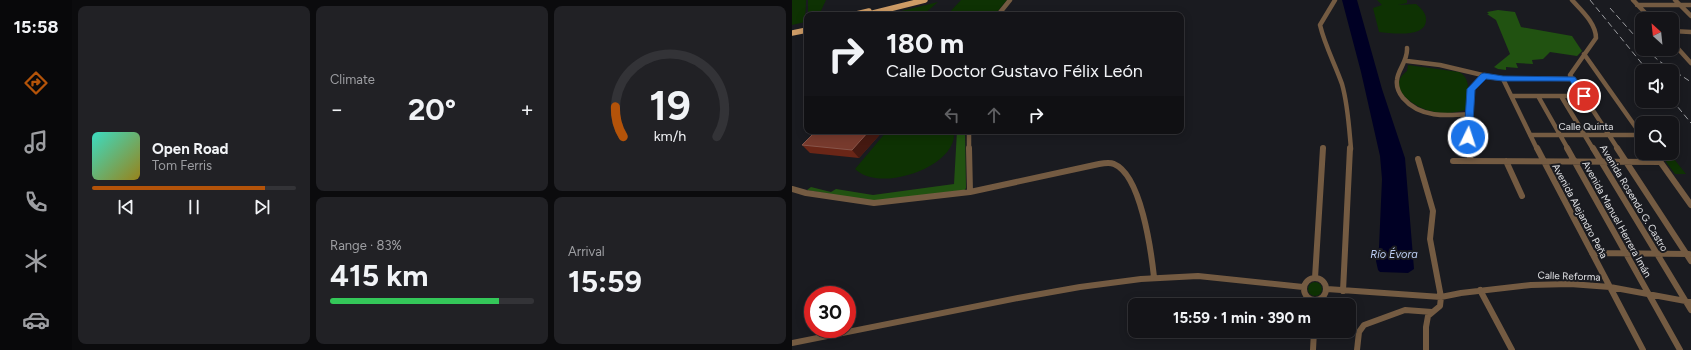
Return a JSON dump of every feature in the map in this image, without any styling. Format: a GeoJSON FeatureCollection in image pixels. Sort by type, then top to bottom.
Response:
{"type":"FeatureCollection","features":[{"type":"Feature","properties":{"kind":"main road"},"geometry":{"type":"LineString","coordinates":[[864,12],[912,0]]}},
{"type":"Feature","properties":{"kind":"main road"},"geometry":{"type":"LineString","coordinates":[[877,12],[925,0]]}},
{"type":"Feature","properties":{"kind":"main road"},"geometry":{"type":"LineString","coordinates":[[792,30],[804,27]]}},
{"type":"Feature","properties":{"kind":"main road"},"geometry":{"type":"LineString","coordinates":[[792,33],[804,31]]}},
{"type":"Feature","properties":{"kind":"street"},"geometry":{"type":"LineString","coordinates":[[1000,12],[1010,0]]}},
{"type":"Feature","properties":{"kind":"street"},"geometry":{"type":"LineString","coordinates":[[1335,0],[1320,25],[1324,41],[1342,84],[1348,114],[1351,155],[1343,291]]}},
{"type":"Feature","properties":{"kind":"street"},"geometry":{"type":"LineString","coordinates":[[1572,0],[1595,28],[1598,34],[1570,75],[1689,254],[1691,261]]}},
{"type":"Feature","properties":{"kind":"street"},"geometry":{"type":"LineString","coordinates":[[1633,0],[1644,12]]}},
{"type":"Feature","properties":{"kind":"street"},"geometry":{"type":"LineString","coordinates":[[1675,0],[1691,16]]}},
{"type":"Feature","properties":{"kind":"street"},"geometry":{"type":"LineString","coordinates":[[1637,5],[1691,5]]}},
{"type":"Feature","properties":{"kind":"street"},"geometry":{"type":"LineString","coordinates":[[1679,31],[1691,32]]}},
{"type":"Feature","properties":{"kind":"street"},"geometry":{"type":"LineString","coordinates":[[1408,48],[1407,61],[1398,76],[1397,84],[1402,98],[1410,106],[1428,114],[1470,114]]}},
{"type":"Feature","properties":{"kind":"street"},"geometry":{"type":"LineString","coordinates":[[1679,50],[1691,63]]}},
{"type":"Feature","properties":{"kind":"street"},"geometry":{"type":"LineString","coordinates":[[1584,54],[1635,125]]}},
{"type":"Feature","properties":{"kind":"street"},"geometry":{"type":"LineString","coordinates":[[1407,61],[1440,65],[1503,79],[1572,79]]}},
{"type":"Feature","properties":{"kind":"street"},"geometry":{"type":"LineString","coordinates":[[1471,161],[1467,142],[1471,89],[1484,76]]}},
{"type":"Feature","properties":{"kind":"street","name":"Avenida Alejandro Peña"},"geometry":{"type":"LineString","coordinates":[[1503,79],[1530,135],[1643,350]]}},
{"type":"Feature","properties":{"kind":"street"},"geometry":{"type":"LineString","coordinates":[[1512,96],[1584,96]]}},
{"type":"Feature","properties":{"kind":"street","name":"Avenida Manuel Herrera Imán"},"geometry":{"type":"LineString","coordinates":[[1538,96],[1680,350]]}},
{"type":"Feature","properties":{"kind":"street","name":"Avenida Rosendo G. Castro"},"geometry":{"type":"LineString","coordinates":[[1561,96],[1657,254],[1688,301],[1691,310]]}},
{"type":"Feature","properties":{"kind":"street"},"geometry":{"type":"LineString","coordinates":[[969,134],[970,192]]}},
{"type":"Feature","properties":{"kind":"street","name":"Calle Quinta"},"geometry":{"type":"LineString","coordinates":[[1530,135],[1635,135]]}},
{"type":"Feature","properties":{"kind":"street"},"geometry":{"type":"LineString","coordinates":[[1315,278],[1323,148]]}},
{"type":"Feature","properties":{"kind":"street"},"geometry":{"type":"LineString","coordinates":[[1418,159],[1433,211],[1430,239],[1441,297],[1440,306],[1428,316],[1426,327],[1426,350]]}},
{"type":"Feature","properties":{"kind":"street"},"geometry":{"type":"LineString","coordinates":[[1453,161],[1660,162],[1691,205]]}},
{"type":"Feature","properties":{"kind":"street"},"geometry":{"type":"LineString","coordinates":[[1506,161],[1522,196]]}},
{"type":"Feature","properties":{"kind":"street"},"geometry":{"type":"LineString","coordinates":[[792,189],[874,203],[970,192],[1099,164],[1114,164],[1120,167],[1129,178],[1137,195],[1150,243],[1154,277]]}},
{"type":"Feature","properties":{"kind":"street"},"geometry":{"type":"LineString","coordinates":[[1592,253],[1689,254]]}},
{"type":"Feature","properties":{"kind":"street"},"geometry":{"type":"LineString","coordinates":[[792,343],[1020,298],[1109,282],[1154,277],[1215,276],[1269,285],[1303,287]]}},
{"type":"Feature","properties":{"kind":"street"},"geometry":{"type":"LineString","coordinates":[[1303,287],[1307,280],[1315,278],[1322,281],[1327,289],[1321,298]]}},
{"type":"Feature","properties":{"kind":"street","name":"Calle Reforma"},"geometry":{"type":"LineString","coordinates":[[1327,289],[1422,297],[1441,297],[1480,290],[1554,283],[1610,287],[1688,301]]}},
{"type":"Feature","properties":{"kind":"street"},"geometry":{"type":"LineString","coordinates":[[1303,287],[1306,295],[1309,298]]}},
{"type":"Feature","properties":{"kind":"street"},"geometry":{"type":"LineString","coordinates":[[1480,290],[1512,350]]}},
{"type":"Feature","properties":{"kind":"street"},"geometry":{"type":"LineString","coordinates":[[1357,350],[1359,332],[1364,325],[1405,310],[1433,312]]}},
{"type":"Feature","properties":{"kind":"street"},"geometry":{"type":"LineString","coordinates":[[1313,350],[1314,338]]}},
{"type":"Feature","properties":{"kind":"green space"},"geometry":{"type":"Polygon","coordinates":[[[792,0],[806,0],[804,22],[792,25],[792,0]]]}},
{"type":"Feature","properties":{"kind":"green space"},"geometry":{"type":"Polygon","coordinates":[[[808,0],[826,0],[820,12],[808,12],[808,0]]]}},
{"type":"Feature","properties":{"kind":"green space"},"geometry":{"type":"Polygon","coordinates":[[[961,0],[1007,0],[997,12],[950,12],[961,0]]]}},
{"type":"Feature","properties":{"kind":"green space"},"geometry":{"type":"Polygon","coordinates":[[[1377,0],[1407,0],[1407,3],[1398,5],[1416,4],[1425,15],[1425,25],[1421,30],[1415,32],[1399,34],[1379,32],[1373,8],[1382,5],[1377,0]]]}},
{"type":"Feature","properties":{"kind":"green space"},"geometry":{"type":"Polygon","coordinates":[[[938,2],[926,12],[897,12],[938,2]]]}},
{"type":"Feature","properties":{"kind":"green space"},"geometry":{"type":"Polygon","coordinates":[[[1498,10],[1515,12],[1521,27],[1572,36],[1582,51],[1577,56],[1550,52],[1543,59],[1532,60],[1533,64],[1516,63],[1518,68],[1506,67],[1506,70],[1498,69],[1494,67],[1510,54],[1496,20],[1487,14],[1489,14],[1487,12],[1498,10]]]}},
{"type":"Feature","properties":{"kind":"green space"},"geometry":{"type":"Polygon","coordinates":[[[1408,65],[1459,72],[1463,75],[1468,83],[1468,100],[1465,110],[1450,113],[1438,113],[1419,107],[1405,97],[1399,85],[1401,78],[1407,71],[1408,65]]]}},
{"type":"Feature","properties":{"kind":"green space"},"geometry":{"type":"Polygon","coordinates":[[[884,134],[954,134],[952,144],[944,155],[931,165],[916,172],[899,177],[882,179],[867,176],[855,169],[884,134]]]}},
{"type":"Feature","properties":{"kind":"green space"},"geometry":{"type":"Polygon","coordinates":[[[957,134],[965,134],[966,188],[964,191],[885,200],[863,200],[807,190],[811,187],[831,192],[836,189],[873,195],[954,184],[957,134]]]}},
{"type":"Feature","properties":{"kind":"green space"},"geometry":{"type":"Polygon","coordinates":[[[1665,160],[1675,160],[1686,174],[1675,174],[1665,160]]]}},
{"type":"Feature","properties":{"kind":"green space"},"geometry":{"type":"Polygon","coordinates":[[[1315,282],[1320,284],[1322,289],[1320,294],[1315,296],[1310,294],[1308,289],[1310,284],[1315,282]]]}},
{"type":"Feature","properties":{"kind":"water","name":"Río Évora"},"geometry":{"type":"Polygon","coordinates":[[[1342,0],[1357,0],[1382,89],[1405,158],[1414,269],[1408,273],[1380,272],[1378,270],[1376,261],[1379,247],[1382,179],[1380,156],[1361,72],[1342,0]]]}},
{"type":"Feature","properties":{"kind":"building"},"geometry":{"type":"Polygon","coordinates":[[[813,134],[866,134],[852,150],[802,145],[813,134]]]}},
{"type":"Feature","properties":{"kind":"railway"},"geometry":{"type":"LineString","coordinates":[[1590,0],[1642,64]]}},
{"type":"Feature","properties":{"kind":"railway"},"geometry":{"type":"LineString","coordinates":[[1610,8],[1635,36]]}},
{"type":"Feature","properties":{"kind":"railway"},"geometry":{"type":"LineString","coordinates":[[1654,56],[1691,82]]}},
{"type":"Feature","properties":{"kind":"railway"},"geometry":{"type":"LineString","coordinates":[[1679,108],[1691,123]]}},
{"type":"Feature","properties":{"kind":"route"},"geometry":{"type":"LineString","coordinates":[[1468,137],[1471,89],[1484,76],[1503,79],[1572,79],[1584,96]]}}]}
